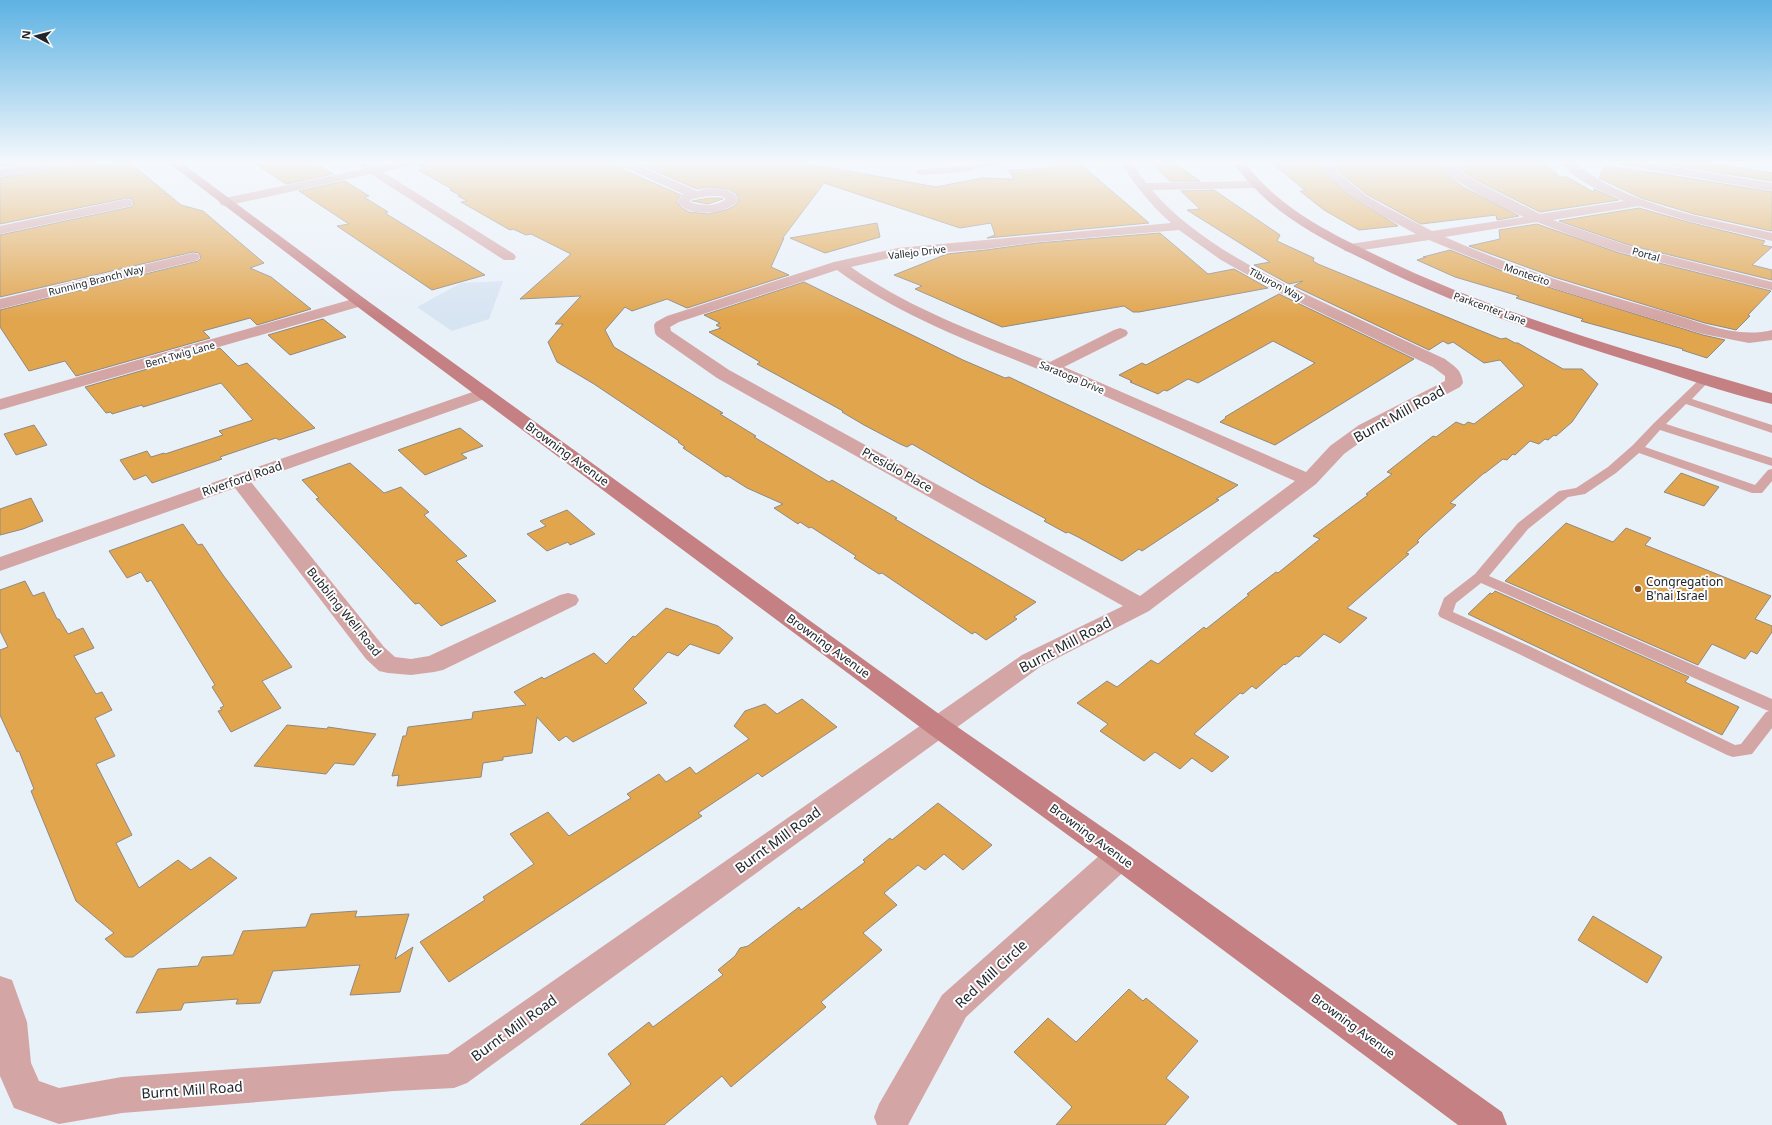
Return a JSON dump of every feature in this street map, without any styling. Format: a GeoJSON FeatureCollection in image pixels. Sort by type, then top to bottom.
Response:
{"type":"FeatureCollection","features":[{"type":"Feature","properties":{"kind":"street"},"geometry":{"type":"LineString","coordinates":[[0,230],[78,214]]}},
{"type":"Feature","properties":{"kind":"street","name":"Browning Avenue"},"geometry":{"type":"LineString","coordinates":[[241,214],[937,726],[1120,856],[1489,1125]]}},
{"type":"Feature","properties":{"kind":"street"},"geometry":{"type":"LineString","coordinates":[[440,214],[509,257]]}},
{"type":"Feature","properties":{"kind":"street","name":"Tiburon Way"},"geometry":{"type":"LineString","coordinates":[[1168,214],[1182,226],[1226,257],[1285,290],[1439,363],[1453,374]]}},
{"type":"Feature","properties":{"kind":"street","name":"Parkcenter Lane"},"geometry":{"type":"LineString","coordinates":[[1292,214],[1350,248],[1438,289],[1488,308],[1595,344],[1772,399]]}},
{"type":"Feature","properties":{"kind":"street","name":"Montecito"},"geometry":{"type":"LineString","coordinates":[[1386,214],[1429,235],[1502,266],[1558,285],[1629,307],[1724,333],[1754,338],[1772,335]]}},
{"type":"Feature","properties":{"kind":"street","name":"Portal"},"geometry":{"type":"LineString","coordinates":[[1528,214],[1595,239],[1772,286]]}},
{"type":"Feature","properties":{"kind":"street"},"geometry":{"type":"LineString","coordinates":[[1350,248],[1567,214]]}},
{"type":"Feature","properties":{"kind":"street"},"geometry":{"type":"LineString","coordinates":[[1678,214],[1772,237]]}},
{"type":"Feature","properties":{"kind":"street","name":"Vallejo Drive"},"geometry":{"type":"LineString","coordinates":[[662,325],[673,319],[839,265],[898,252],[986,245],[1037,238],[1182,226]]}},
{"type":"Feature","properties":{"kind":"street","name":"Running Branch Way"},"geometry":{"type":"LineString","coordinates":[[0,304],[193,257]]}},
{"type":"Feature","properties":{"kind":"street","name":"Saratoga Drive"},"geometry":{"type":"LineString","coordinates":[[839,265],[853,276],[944,326],[1050,368],[1309,480]]}},
{"type":"Feature","properties":{"kind":"street","name":"Bent Twig Lane"},"geometry":{"type":"LineString","coordinates":[[0,405],[360,302]]}},
{"type":"Feature","properties":{"kind":"street","name":"Presidio Place"},"geometry":{"type":"LineString","coordinates":[[662,325],[663,333],[723,374],[1141,606]]}},
{"type":"Feature","properties":{"kind":"street"},"geometry":{"type":"LineString","coordinates":[[1050,368],[1120,333]]}},
{"type":"Feature","properties":{"kind":"street","name":"Burnt Mill Road"},"geometry":{"type":"LineString","coordinates":[[0,991],[10,1022],[13,1065],[27,1095],[59,1106],[122,1095],[394,1074],[454,1071],[937,726],[1031,661],[1141,606],[1309,480],[1337,450],[1366,428],[1454,383],[1453,374]]}},
{"type":"Feature","properties":{"kind":"street","name":"Riverford Road"},"geometry":{"type":"LineString","coordinates":[[0,564],[484,393]]}},
{"type":"Feature","properties":{"kind":"street","name":"Bubbling Well Road"},"geometry":{"type":"LineString","coordinates":[[239,480],[375,653],[388,665],[411,667],[434,664],[568,600]]}},
{"type":"Feature","properties":{"kind":"street","name":"Red Mill Circle"},"geometry":{"type":"LineString","coordinates":[[892,1117],[954,1006],[1120,856]]}},
{"type":"Feature","properties":{"kind":"lane"},"geometry":{"type":"LineString","coordinates":[[1706,379],[1658,425],[1637,448],[1612,470],[1580,491],[1564,494],[1523,526],[1480,577],[1449,601],[1445,614],[1524,650],[1734,752],[1746,750],[1772,716]]}},
{"type":"Feature","properties":{"kind":"lane"},"geometry":{"type":"LineString","coordinates":[[1684,400],[1772,429]]}},
{"type":"Feature","properties":{"kind":"lane"},"geometry":{"type":"LineString","coordinates":[[1658,425],[1772,462]]}},
{"type":"Feature","properties":{"kind":"lane"},"geometry":{"type":"LineString","coordinates":[[1637,448],[1757,490],[1772,473]]}},
{"type":"Feature","properties":{"kind":"lane"},"geometry":{"type":"LineString","coordinates":[[1480,577],[1772,706]]}},
{"type":"Feature","properties":{"kind":"shaded area"},"geometry":{"type":"Polygon","coordinates":[[[503,281],[489,319],[452,331],[417,307],[461,283],[503,281]]]}},
{"type":"Feature","properties":{"kind":"building"},"geometry":{"type":"Polygon","coordinates":[[[0,214],[51,214],[0,224],[0,214]]]}},
{"type":"Feature","properties":{"kind":"building"},"geometry":{"type":"Polygon","coordinates":[[[101,214],[206,214],[264,263],[250,268],[271,277],[311,309],[257,325],[250,318],[203,331],[210,338],[76,376],[65,361],[29,371],[0,327],[0,310],[198,261],[201,258],[199,253],[193,252],[0,297],[0,235],[101,214]]]}},
{"type":"Feature","properties":{"kind":"building"},"geometry":{"type":"Polygon","coordinates":[[[333,214],[386,214],[485,275],[432,290],[337,226],[349,224],[333,214]]]}},
{"type":"Feature","properties":{"kind":"building"},"geometry":{"type":"Polygon","coordinates":[[[481,214],[801,214],[782,239],[784,238],[771,267],[789,275],[687,308],[667,299],[632,311],[625,307],[605,330],[614,347],[723,413],[720,414],[756,436],[754,437],[829,482],[832,480],[897,518],[895,519],[1036,602],[1014,617],[1017,619],[986,640],[975,632],[972,634],[882,573],[879,574],[854,558],[856,556],[811,527],[809,528],[800,522],[798,524],[774,508],[783,504],[747,488],[728,476],[726,477],[683,448],[685,447],[678,442],[679,441],[594,384],[557,362],[548,342],[563,324],[555,324],[581,296],[520,299],[571,254],[531,234],[526,235],[513,229],[510,230],[481,214]]]}},
{"type":"Feature","properties":{"kind":"building"},"geometry":{"type":"Polygon","coordinates":[[[916,214],[1138,214],[1149,223],[987,238],[995,235],[991,223],[960,228],[916,214]]]}},
{"type":"Feature","properties":{"kind":"building"},"geometry":{"type":"Polygon","coordinates":[[[1193,214],[1248,214],[1280,235],[1277,241],[1314,258],[1313,261],[1318,264],[1501,339],[1506,338],[1518,343],[1563,369],[1582,369],[1598,384],[1572,422],[1556,436],[1554,435],[1548,440],[1545,439],[1539,444],[1530,441],[1515,455],[1513,454],[1507,460],[1503,459],[1484,473],[1450,503],[1456,505],[1417,541],[1419,542],[1406,553],[1409,554],[1347,608],[1367,618],[1340,643],[1324,634],[1299,657],[1296,656],[1285,665],[1284,664],[1256,689],[1252,686],[1243,694],[1240,693],[1194,734],[1229,757],[1212,772],[1192,758],[1180,769],[1155,752],[1144,761],[1100,731],[1108,724],[1077,703],[1107,681],[1117,687],[1151,660],[1158,664],[1204,627],[1206,629],[1249,595],[1247,594],[1276,572],[1278,573],[1320,539],[1313,536],[1368,495],[1366,494],[1392,474],[1387,472],[1433,436],[1436,437],[1456,422],[1464,425],[1468,422],[1474,424],[1524,386],[1500,360],[1484,363],[1453,342],[1448,344],[1443,341],[1429,350],[1294,286],[1303,281],[1289,284],[1254,265],[1270,262],[1193,214]]]}},
{"type":"Feature","properties":{"kind":"building"},"geometry":{"type":"Polygon","coordinates":[[[1330,214],[1378,214],[1398,226],[1359,230],[1330,214]]]}},
{"type":"Feature","properties":{"kind":"building"},"geometry":{"type":"Polygon","coordinates":[[[1402,214],[1514,214],[1519,216],[1497,220],[1496,215],[1421,224],[1402,214]]]}},
{"type":"Feature","properties":{"kind":"building"},"geometry":{"type":"Polygon","coordinates":[[[1605,214],[1658,214],[1765,241],[1762,245],[1772,247],[1752,265],[1772,270],[1772,280],[1629,245],[1559,221],[1605,214]]]}},
{"type":"Feature","properties":{"kind":"building"},"geometry":{"type":"Polygon","coordinates":[[[1692,214],[1772,214],[1772,230],[1771,231],[1692,214]]]}},
{"type":"Feature","properties":{"kind":"building"},"geometry":{"type":"Polygon","coordinates":[[[877,223],[880,237],[825,253],[790,238],[877,223]]]}},
{"type":"Feature","properties":{"kind":"building"},"geometry":{"type":"Polygon","coordinates":[[[1537,224],[1619,253],[1771,291],[1736,330],[1705,323],[1554,277],[1469,246],[1500,239],[1499,230],[1537,224]]]}},
{"type":"Feature","properties":{"kind":"building"},"geometry":{"type":"Polygon","coordinates":[[[1160,233],[1208,274],[1234,269],[1268,288],[1139,312],[1133,312],[1124,306],[1002,327],[915,289],[922,286],[894,275],[947,254],[1037,243],[1160,233]]]}},
{"type":"Feature","properties":{"kind":"building"},"geometry":{"type":"Polygon","coordinates":[[[1450,250],[1522,279],[1703,335],[1725,340],[1707,358],[1682,350],[1683,349],[1581,321],[1583,319],[1516,298],[1519,296],[1455,277],[1417,260],[1450,250]]]}},
{"type":"Feature","properties":{"kind":"building"},"geometry":{"type":"Polygon","coordinates":[[[804,282],[963,360],[1005,378],[1009,377],[1238,485],[1216,499],[1219,500],[1142,551],[1139,549],[1122,561],[1078,537],[1068,532],[1066,533],[1044,521],[1046,519],[981,484],[912,444],[907,447],[864,425],[842,412],[843,411],[757,364],[760,362],[709,332],[721,328],[716,325],[720,323],[704,315],[804,282]]]}},
{"type":"Feature","properties":{"kind":"building"},"geometry":{"type":"Polygon","coordinates":[[[1279,294],[1414,359],[1275,445],[1220,422],[1226,418],[1225,417],[1315,363],[1273,341],[1198,383],[1188,379],[1167,391],[1164,390],[1158,394],[1130,382],[1132,381],[1119,375],[1142,363],[1146,365],[1279,294]]]}},
{"type":"Feature","properties":{"kind":"building"},"geometry":{"type":"Polygon","coordinates":[[[323,319],[346,337],[290,355],[268,335],[323,319]]]}},
{"type":"Feature","properties":{"kind":"building"},"geometry":{"type":"Polygon","coordinates":[[[220,348],[238,366],[247,363],[315,428],[279,440],[276,438],[220,457],[222,459],[152,483],[146,475],[134,480],[120,460],[147,451],[151,457],[165,454],[223,435],[219,431],[253,420],[221,383],[143,407],[142,405],[112,414],[111,412],[106,413],[85,387],[220,348]]]}},
{"type":"Feature","properties":{"kind":"building"},"geometry":{"type":"Polygon","coordinates":[[[34,425],[47,445],[16,455],[4,434],[34,425]]]}},
{"type":"Feature","properties":{"kind":"building"},"geometry":{"type":"Polygon","coordinates":[[[460,428],[483,446],[461,454],[467,458],[425,475],[398,450],[460,428]]]}},
{"type":"Feature","properties":{"kind":"building"},"geometry":{"type":"Polygon","coordinates":[[[350,463],[384,493],[401,487],[429,512],[424,515],[467,556],[456,561],[496,601],[441,626],[419,603],[415,604],[316,499],[319,498],[302,480],[350,463]]]}},
{"type":"Feature","properties":{"kind":"building"},"geometry":{"type":"Polygon","coordinates":[[[1681,473],[1719,487],[1704,506],[1664,492],[1681,473]]]}},
{"type":"Feature","properties":{"kind":"building"},"geometry":{"type":"Polygon","coordinates":[[[31,498],[43,521],[23,529],[0,535],[0,509],[31,498]]]}},
{"type":"Feature","properties":{"kind":"building"},"geometry":{"type":"Polygon","coordinates":[[[567,510],[595,534],[570,545],[568,542],[547,551],[527,534],[546,526],[540,521],[567,510]]]}},
{"type":"Feature","properties":{"kind":"building"},"geometry":{"type":"Polygon","coordinates":[[[1566,523],[1613,542],[1626,528],[1651,538],[1645,545],[1771,596],[1755,619],[1772,626],[1772,632],[1757,654],[1751,651],[1745,659],[1712,644],[1698,665],[1505,581],[1566,523]]]}},
{"type":"Feature","properties":{"kind":"building"},"geometry":{"type":"Polygon","coordinates":[[[183,524],[198,545],[202,544],[223,575],[292,667],[262,681],[281,708],[231,732],[218,711],[222,710],[220,708],[224,706],[212,687],[215,685],[151,580],[147,582],[141,572],[127,578],[109,551],[183,524]]]}},
{"type":"Feature","properties":{"kind":"building"},"geometry":{"type":"Polygon","coordinates":[[[25,581],[33,596],[44,592],[57,619],[59,619],[68,634],[83,628],[94,648],[74,656],[96,694],[102,692],[112,710],[95,718],[115,756],[96,764],[132,835],[116,843],[139,888],[178,860],[191,870],[210,857],[237,878],[133,957],[125,957],[105,939],[114,933],[76,901],[31,791],[34,789],[19,751],[17,752],[0,715],[0,650],[8,647],[0,631],[0,590],[25,581]]]}},
{"type":"Feature","properties":{"kind":"building"},"geometry":{"type":"Polygon","coordinates":[[[1495,591],[1689,677],[1685,682],[1739,707],[1722,735],[1468,614],[1490,593],[1492,594],[1495,591]]]}},
{"type":"Feature","properties":{"kind":"building"},"geometry":{"type":"Polygon","coordinates":[[[666,608],[718,626],[733,638],[719,654],[690,644],[678,656],[668,652],[633,689],[647,703],[573,742],[566,736],[559,741],[537,717],[532,753],[503,757],[503,760],[483,763],[481,777],[397,786],[399,775],[392,776],[403,736],[406,736],[408,727],[472,719],[473,712],[526,705],[514,692],[542,677],[544,679],[594,653],[606,664],[633,636],[635,637],[666,608]]]}},
{"type":"Feature","properties":{"kind":"building"},"geometry":{"type":"Polygon","coordinates":[[[802,699],[837,727],[762,777],[758,773],[698,813],[702,816],[449,982],[420,942],[485,900],[483,897],[534,864],[510,834],[548,812],[569,836],[631,798],[627,794],[659,774],[666,782],[690,767],[696,774],[749,739],[734,726],[745,711],[765,704],[777,714],[802,699]]]}},
{"type":"Feature","properties":{"kind":"building"},"geometry":{"type":"Polygon","coordinates":[[[287,725],[327,729],[328,727],[376,734],[354,765],[335,763],[326,774],[254,766],[287,725]]]}},
{"type":"Feature","properties":{"kind":"building"},"geometry":{"type":"Polygon","coordinates":[[[938,803],[992,845],[963,870],[944,854],[925,870],[918,865],[884,893],[897,905],[863,933],[882,950],[821,1002],[826,1007],[731,1087],[722,1076],[664,1125],[580,1125],[631,1084],[608,1054],[649,1022],[653,1027],[723,975],[718,970],[735,956],[740,948],[748,946],[799,907],[801,910],[865,862],[863,860],[890,838],[892,840],[938,803]]]}},
{"type":"Feature","properties":{"kind":"building"},"geometry":{"type":"Polygon","coordinates":[[[357,911],[355,917],[409,914],[395,959],[413,947],[400,992],[350,995],[360,965],[273,971],[260,1003],[236,1004],[238,999],[184,1003],[181,1010],[136,1013],[158,969],[198,966],[202,957],[233,955],[243,931],[306,927],[311,914],[357,911]]]}},
{"type":"Feature","properties":{"kind":"building"},"geometry":{"type":"Polygon","coordinates":[[[1593,916],[1662,957],[1647,983],[1578,940],[1593,916]]]}},
{"type":"Feature","properties":{"kind":"building"},"geometry":{"type":"Polygon","coordinates":[[[1129,989],[1143,1001],[1146,998],[1198,1041],[1166,1078],[1189,1097],[1165,1125],[1056,1125],[1072,1107],[1014,1052],[1048,1018],[1076,1042],[1129,989]]]}},
{"type":"Feature","properties":{"kind":"place","name":"Congregation B'nai Israel"},"geometry":{"type":"Point","coordinates":[1638,589]}}]}
